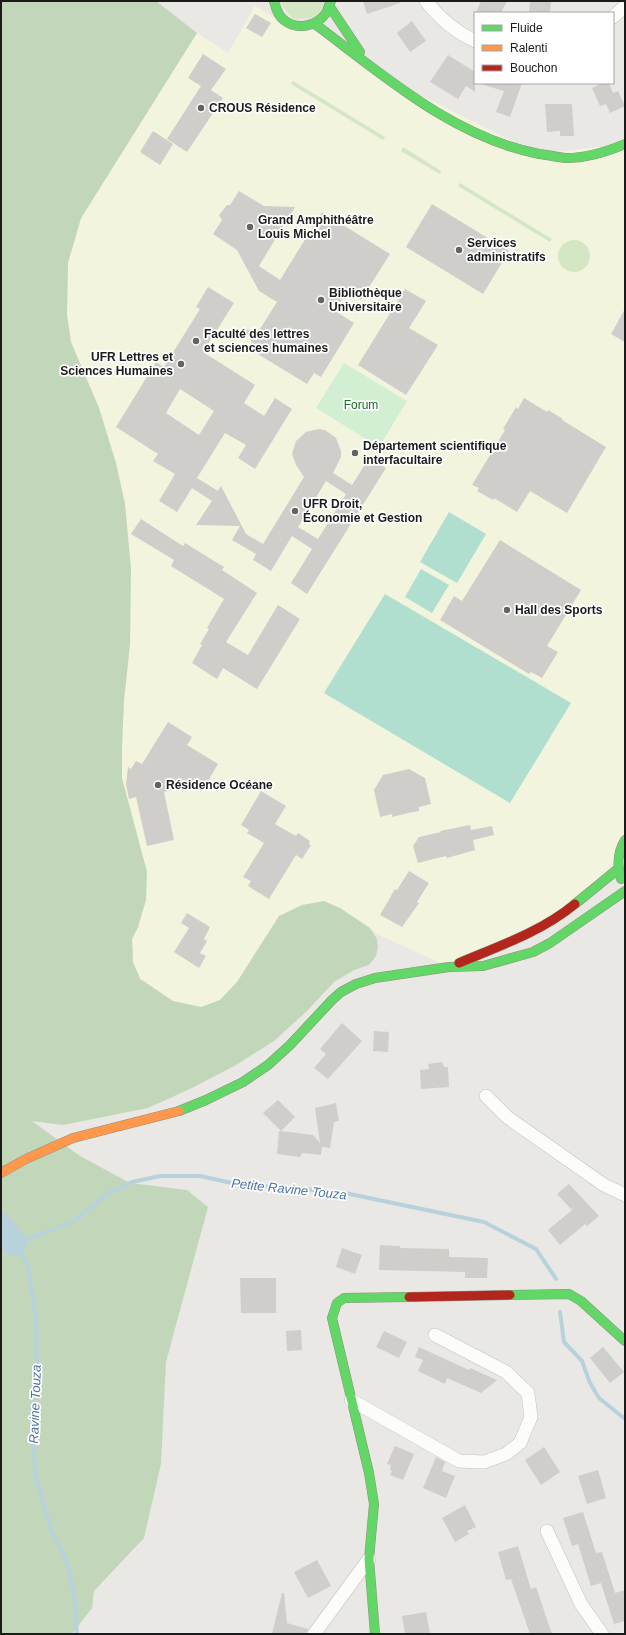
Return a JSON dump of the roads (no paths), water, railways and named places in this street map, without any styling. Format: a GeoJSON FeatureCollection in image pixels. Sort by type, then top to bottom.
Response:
{"type":"FeatureCollection","features":[{"type":"Feature","properties":{"kind":"main road"},"geometry":{"type":"LineString","coordinates":[[274,1],[278,13],[289,23],[300,27],[315,24],[326,14],[331,4]]}},
{"type":"Feature","properties":{"kind":"main road"},"geometry":{"type":"LineString","coordinates":[[331,4],[366,61]]}},
{"type":"Feature","properties":{"kind":"main road"},"geometry":{"type":"LineString","coordinates":[[315,24],[408,93],[477,134],[515,148],[558,158],[575,157],[612,150],[625,144]]}},
{"type":"Feature","properties":{"kind":"main road"},"geometry":{"type":"LineString","coordinates":[[625,840],[619,854],[618,869],[621,880],[625,886]]}},
{"type":"Feature","properties":{"kind":"main road"},"geometry":{"type":"LineString","coordinates":[[449,968],[538,929],[564,913],[618,869]]}},
{"type":"Feature","properties":{"kind":"main road"},"geometry":{"type":"LineString","coordinates":[[1,1173],[26,1159],[73,1138],[174,1113],[206,1100],[243,1082],[268,1065],[290,1045],[341,992],[356,984],[374,978],[449,968],[483,966],[533,952],[550,943],[625,891]]}},
{"type":"Feature","properties":{"kind":"main road"},"geometry":{"type":"LineString","coordinates":[[375,1634],[372,1612],[369,1559],[374,1504],[369,1473],[332,1318],[337,1303],[344,1298],[569,1294],[581,1301],[625,1341]]}},
{"type":"Feature","properties":{"kind":"street"},"geometry":{"type":"LineString","coordinates":[[426,1],[436,15],[474,40]]}},
{"type":"Feature","properties":{"kind":"street"},"geometry":{"type":"LineString","coordinates":[[614,16],[625,6]]}},
{"type":"Feature","properties":{"kind":"street"},"geometry":{"type":"LineString","coordinates":[[486,1096],[507,1117],[604,1185],[625,1195]]}},
{"type":"Feature","properties":{"kind":"street"},"geometry":{"type":"LineString","coordinates":[[351,1400],[459,1461],[484,1462],[506,1454],[520,1443],[531,1417],[528,1393],[506,1372],[435,1335]]}},
{"type":"Feature","properties":{"kind":"street"},"geometry":{"type":"LineString","coordinates":[[547,1531],[581,1604],[602,1634]]}},
{"type":"Feature","properties":{"kind":"street"},"geometry":{"type":"LineString","coordinates":[[314,1634],[369,1559]]}},
{"type":"Feature","properties":{"kind":"waterway","name":"Petite Ravine Touza"},"geometry":{"type":"LineString","coordinates":[[77,1634],[74,1593],[68,1567],[64,1555],[51,1530],[36,1478],[32,1431],[32,1408],[37,1371],[36,1319],[28,1265],[14,1243],[69,1223],[81,1216],[107,1194],[132,1182],[160,1176],[200,1176],[241,1185],[345,1193],[484,1222],[536,1249],[556,1279]]}},
{"type":"Feature","properties":{"kind":"waterway"},"geometry":{"type":"LineString","coordinates":[[1,1225],[14,1243]]}},
{"type":"Feature","properties":{"kind":"waterway","name":"Petite Ravine Touza"},"geometry":{"type":"LineString","coordinates":[[560,1312],[564,1342],[582,1361],[590,1383],[599,1398],[625,1419]]}},
{"type":"Feature","properties":{"kind":"place","name":"CROUS Résidence"},"geometry":{"type":"Point","coordinates":[201,108]}},
{"type":"Feature","properties":{"kind":"place","name":"Grand Amphithéâtre Louis Michel"},"geometry":{"type":"Point","coordinates":[250,227]}},
{"type":"Feature","properties":{"kind":"place","name":"Services administratifs"},"geometry":{"type":"Point","coordinates":[459,250]}},
{"type":"Feature","properties":{"kind":"place","name":"Bibliothèque Universitaire"},"geometry":{"type":"Point","coordinates":[321,300]}},
{"type":"Feature","properties":{"kind":"place","name":"Faculté des lettres et sciences humaines"},"geometry":{"type":"Point","coordinates":[196,341]}},
{"type":"Feature","properties":{"kind":"place","name":"UFR Lettres et Sciences Humaines"},"geometry":{"type":"Point","coordinates":[181,364]}},
{"type":"Feature","properties":{"kind":"place","name":"Département scientifique interfacultaire"},"geometry":{"type":"Point","coordinates":[355,453]}},
{"type":"Feature","properties":{"kind":"place","name":"UFR Droit, Économie et Gestion"},"geometry":{"type":"Point","coordinates":[295,511]}},
{"type":"Feature","properties":{"kind":"place","name":"Hall des Sports"},"geometry":{"type":"Point","coordinates":[507,610]}},
{"type":"Feature","properties":{"kind":"place","name":"Résidence Océane"},"geometry":{"type":"Point","coordinates":[158,785]}},
{"type":"Feature","properties":{"kind":"park label","name":"Forum"},"geometry":{"type":"Point","coordinates":[361,405]}},
{"type":"Feature","properties":{"kind":"water label","name":"Ravine Touza"},"geometry":{"type":"Point","coordinates":[35,1404]}}]}
